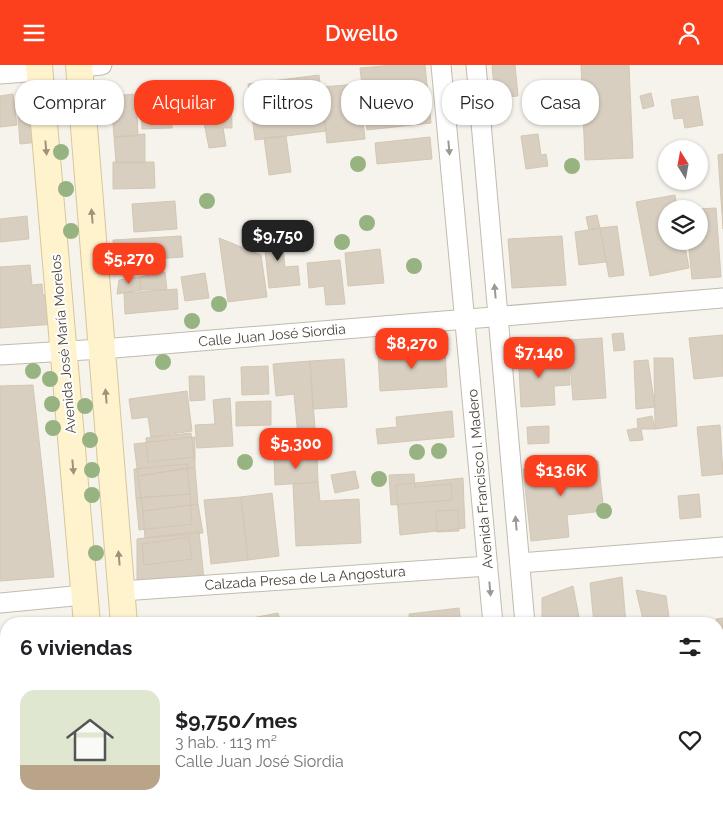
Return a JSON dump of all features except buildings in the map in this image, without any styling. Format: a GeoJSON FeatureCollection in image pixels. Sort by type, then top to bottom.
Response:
{"type":"FeatureCollection","features":[{"type":"Feature","properties":{"kind":"street","name":"Avenida Francisco I. Madero"},"geometry":{"type":"LineString","coordinates":[[441,65],[492,617]]}},
{"type":"Feature","properties":{"kind":"street"},"geometry":{"type":"LineString","coordinates":[[476,65],[524,617]]}},
{"type":"Feature","properties":{"kind":"street"},"geometry":{"type":"LineString","coordinates":[[87,66],[102,349],[124,617]]}},
{"type":"Feature","properties":{"kind":"street"},"geometry":{"type":"LineString","coordinates":[[0,74],[40,68]]}},
{"type":"Feature","properties":{"kind":"street","name":"Avenida José María Morelos"},"geometry":{"type":"LineString","coordinates":[[40,68],[86,617]]}},
{"type":"Feature","properties":{"kind":"street","name":"Calle Juan José Siordia"},"geometry":{"type":"LineString","coordinates":[[0,355],[102,349],[723,298]]}},
{"type":"Feature","properties":{"kind":"street"},"geometry":{"type":"LineString","coordinates":[[520,563],[723,547]]}},
{"type":"Feature","properties":{"kind":"street","name":"Calzada Presa de La Angostura"},"geometry":{"type":"LineString","coordinates":[[122,591],[488,566]]}},
{"type":"Feature","properties":{"kind":"street"},"geometry":{"type":"LineString","coordinates":[[0,603],[84,595]]}}]}
